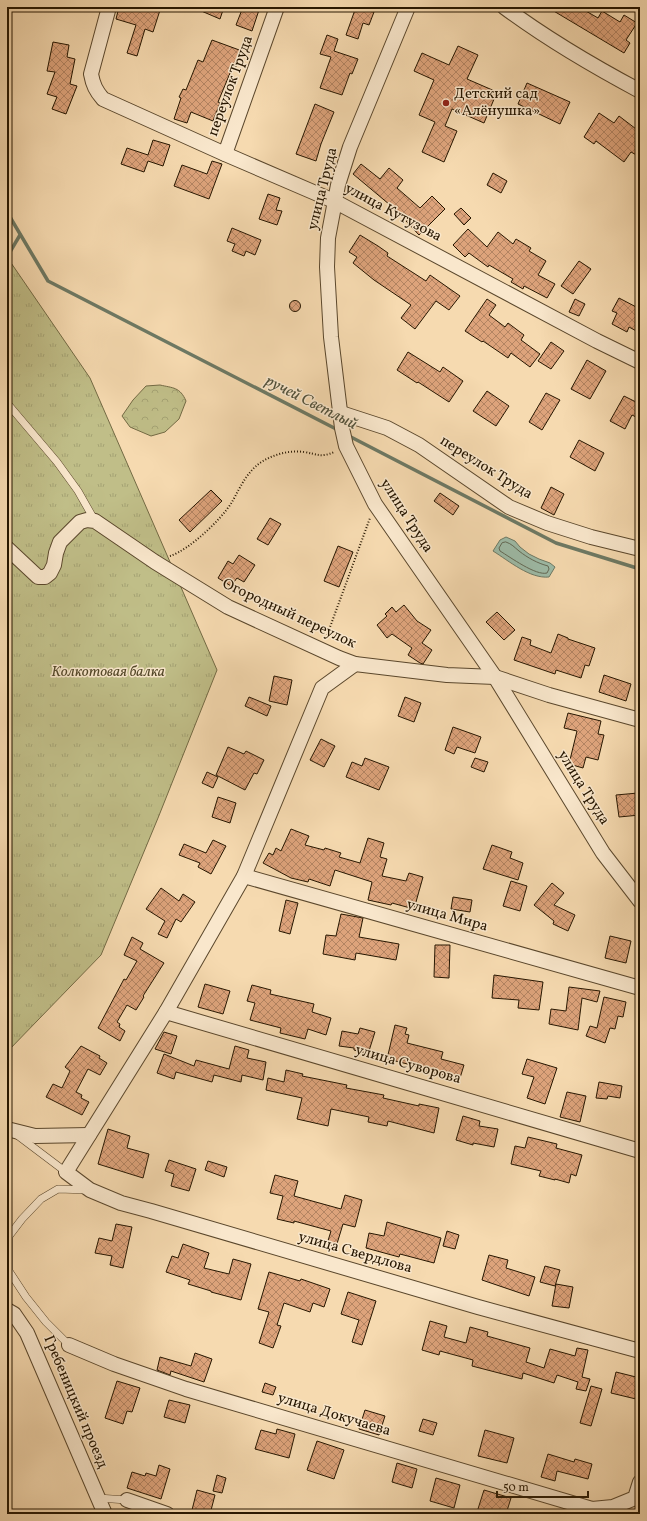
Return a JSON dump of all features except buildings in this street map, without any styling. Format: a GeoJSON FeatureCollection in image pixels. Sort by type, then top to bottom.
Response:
{"type":"FeatureCollection","features":[{"type":"Feature","properties":{"kind":"street","name":"улица Кутузова"},"geometry":{"type":"LineString","coordinates":[[109,7],[91,74],[92,83],[96,92],[103,99],[111,104],[334,201],[597,341],[640,362]]}},
{"type":"Feature","properties":{"kind":"street","name":"переулок Труда"},"geometry":{"type":"LineString","coordinates":[[225,154],[277,7]]}},
{"type":"Feature","properties":{"kind":"street","name":"улица Труда"},"geometry":{"type":"LineString","coordinates":[[408,7],[350,147],[334,201],[328,238],[327,267],[331,338],[345,444],[375,504],[495,678],[603,853],[640,901]]}},
{"type":"Feature","properties":{"kind":"street"},"geometry":{"type":"LineString","coordinates":[[504,7],[590,63],[640,91]]}},
{"type":"Feature","properties":{"kind":"street","name":"переулок Труда"},"geometry":{"type":"LineString","coordinates":[[341,413],[387,428],[419,445],[510,506],[547,523],[640,550]]}},
{"type":"Feature","properties":{"kind":"street"},"geometry":{"type":"LineString","coordinates":[[7,548],[38,577],[45,577],[50,573],[54,565],[60,542],[80,522],[88,520],[95,521]]}},
{"type":"Feature","properties":{"kind":"street","name":"Огородный переулок"},"geometry":{"type":"LineString","coordinates":[[95,521],[155,562],[228,607],[355,664],[447,675],[495,678],[549,695],[640,720]]}},
{"type":"Feature","properties":{"kind":"street"},"geometry":{"type":"LineString","coordinates":[[66,1172],[166,1012],[244,876],[322,688],[355,664]]}},
{"type":"Feature","properties":{"kind":"street","name":"улица Мира"},"geometry":{"type":"LineString","coordinates":[[244,876],[640,988]]}},
{"type":"Feature","properties":{"kind":"street","name":"улица Суворова"},"geometry":{"type":"LineString","coordinates":[[166,1012],[640,1150]]}},
{"type":"Feature","properties":{"kind":"street"},"geometry":{"type":"LineString","coordinates":[[7,1129],[35,1136],[90,1135]]}},
{"type":"Feature","properties":{"kind":"street","name":"улица Свердлова"},"geometry":{"type":"LineString","coordinates":[[66,1172],[90,1190],[121,1203],[151,1210],[486,1309],[640,1351]]}},
{"type":"Feature","properties":{"kind":"street","name":"Гребеницкий проезд"},"geometry":{"type":"LineString","coordinates":[[7,1310],[14,1314],[27,1333],[105,1514]]}},
{"type":"Feature","properties":{"kind":"street","name":"улица Докучаева"},"geometry":{"type":"LineString","coordinates":[[69,1345],[114,1364],[186,1389],[592,1512]]}},
{"type":"Feature","properties":{"kind":"street"},"geometry":{"type":"LineString","coordinates":[[592,1512],[637,1498],[640,1482]]}},
{"type":"Feature","properties":{"kind":"street"},"geometry":{"type":"LineString","coordinates":[[127,1500],[167,1514]]}},
{"type":"Feature","properties":{"kind":"lane"},"geometry":{"type":"LineString","coordinates":[[7,403],[57,462],[74,485],[95,521]]}},
{"type":"Feature","properties":{"kind":"lane"},"geometry":{"type":"LineString","coordinates":[[7,1129],[66,1172]]}},
{"type":"Feature","properties":{"kind":"lane"},"geometry":{"type":"LineString","coordinates":[[69,1345],[46,1322],[26,1297],[9,1271],[10,1236],[22,1219],[41,1198],[58,1189],[90,1190]]}},
{"type":"Feature","properties":{"kind":"lane"},"geometry":{"type":"LineString","coordinates":[[98,1498],[127,1500]]}},
{"type":"Feature","properties":{"kind":"path"},"geometry":{"type":"LineString","coordinates":[[155,562],[176,554],[217,522],[231,503],[240,485],[251,470],[262,462],[272,456],[285,453],[304,452],[317,456],[329,454],[345,444]]}},
{"type":"Feature","properties":{"kind":"path"},"geometry":{"type":"LineString","coordinates":[[322,650],[375,504]]}},
{"type":"Feature","properties":{"kind":"green space","name":"Колкотовая балка"},"geometry":{"type":"Polygon","coordinates":[[[7,257],[90,378],[217,670],[101,955],[7,1052],[7,257]]]}},
{"type":"Feature","properties":{"kind":"green space"},"geometry":{"type":"Polygon","coordinates":[[[160,385],[176,389],[184,396],[186,401],[179,419],[165,432],[151,436],[130,427],[122,416],[133,400],[146,386],[160,385]]]}},
{"type":"Feature","properties":{"kind":"water"},"geometry":{"type":"Polygon","coordinates":[[[506,537],[515,541],[529,554],[550,563],[555,567],[549,577],[542,577],[527,572],[493,551],[500,540],[506,537]]]}},
{"type":"Feature","properties":{"kind":"waterway","name":"ручей Светлый"},"geometry":{"type":"LineString","coordinates":[[7,212],[48,281],[338,430]]}},
{"type":"Feature","properties":{"kind":"waterway"},"geometry":{"type":"LineString","coordinates":[[7,257],[20,235]]}},
{"type":"Feature","properties":{"kind":"waterway","name":"ручей Светлый"},"geometry":{"type":"LineString","coordinates":[[347,435],[556,543],[640,569]]}},
{"type":"Feature","properties":{"kind":"place","name":"Детский сад «Алёнушка»"},"geometry":{"type":"Point","coordinates":[446,103]}}]}
